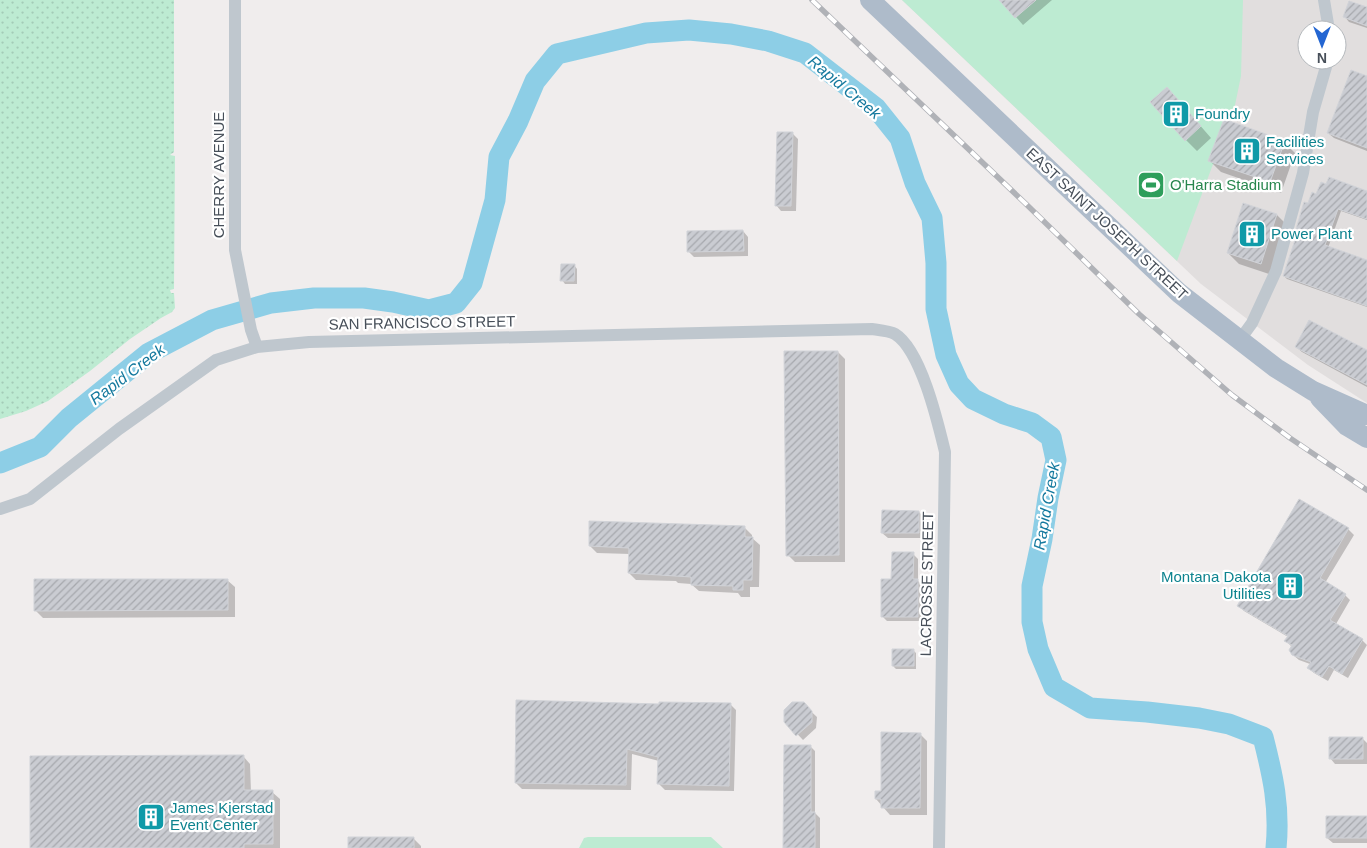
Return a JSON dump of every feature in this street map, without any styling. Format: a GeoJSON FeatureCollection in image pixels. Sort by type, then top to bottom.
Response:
{"type":"FeatureCollection","features":[{"type":"Feature","properties":{"kind":"main road","name":"EAST SAINT JOSEPH STREET"},"geometry":{"type":"LineString","coordinates":[[870,0],[1179,293],[1276,368],[1313,391],[1367,415]]}},
{"type":"Feature","properties":{"kind":"main road"},"geometry":{"type":"LineString","coordinates":[[1313,391],[1348,426],[1367,438]]}},
{"type":"Feature","properties":{"kind":"street","name":"CHERRY AVENUE"},"geometry":{"type":"LineString","coordinates":[[235,0],[234,230],[240,276],[256,347]]}},
{"type":"Feature","properties":{"kind":"street"},"geometry":{"type":"LineString","coordinates":[[1324,0],[1327,20]]}},
{"type":"Feature","properties":{"kind":"street"},"geometry":{"type":"LineString","coordinates":[[1239,341],[1252,323],[1276,272],[1303,173],[1313,112],[1325,70]]}},
{"type":"Feature","properties":{"kind":"street","name":"SAN FRANCISCO STREET"},"geometry":{"type":"LineString","coordinates":[[0,509],[30,499],[119,429],[216,360],[256,347],[309,342],[872,329],[895,334]]}},
{"type":"Feature","properties":{"kind":"street","name":"LACROSSE STREET"},"geometry":{"type":"LineString","coordinates":[[895,334],[912,352],[934,407],[945,452],[939,848]]}},
{"type":"Feature","properties":{"kind":"shaded area"},"geometry":{"type":"Polygon","coordinates":[[[902,0],[1367,0],[1367,403],[1308,365],[1201,284],[902,0]]]}},
{"type":"Feature","properties":{"kind":"green space"},"geometry":{"type":"Polygon","coordinates":[[[0,0],[174,0],[174,152],[170,155],[175,156],[174,289],[170,290],[171,293],[174,293],[175,308],[172,312],[130,339],[48,401],[26,411],[0,419],[0,0]]]}},
{"type":"Feature","properties":{"kind":"green space","name":"O'Harra Stadium"},"geometry":{"type":"Polygon","coordinates":[[[902,0],[1243,0],[1241,76],[1235,105],[1177,261],[902,0]]]}},
{"type":"Feature","properties":{"kind":"green space"},"geometry":{"type":"Polygon","coordinates":[[[711,837],[723,848],[579,848],[584,838],[711,837]]]}},
{"type":"Feature","properties":{"kind":"building"},"geometry":{"type":"Polygon","coordinates":[[[999,0],[1036,0],[1015,18],[999,0]]]}},
{"type":"Feature","properties":{"kind":"building"},"geometry":{"type":"Polygon","coordinates":[[[1349,1],[1367,7],[1367,26],[1343,17],[1349,1]]]}},
{"type":"Feature","properties":{"kind":"building"},"geometry":{"type":"Polygon","coordinates":[[[1351,70],[1367,76],[1367,148],[1327,133],[1351,70]]]}},
{"type":"Feature","properties":{"kind":"building","name":"Foundry"},"geometry":{"type":"Polygon","coordinates":[[[1167,87],[1201,126],[1185,141],[1150,102],[1167,87]]]}},
{"type":"Feature","properties":{"kind":"building","name":"Facilities Services"},"geometry":{"type":"Polygon","coordinates":[[[1224,119],[1285,141],[1270,182],[1208,161],[1224,119]]]}},
{"type":"Feature","properties":{"kind":"building"},"geometry":{"type":"Polygon","coordinates":[[[777,132],[793,132],[791,206],[775,206],[777,132]]]}},
{"type":"Feature","properties":{"kind":"building"},"geometry":{"type":"Polygon","coordinates":[[[1329,177],[1367,191],[1367,219],[1338,209],[1325,245],[1367,260],[1367,306],[1283,276],[1295,240],[1293,239],[1304,202],[1308,203],[1312,192],[1316,194],[1321,182],[1326,184],[1329,177]]]}},
{"type":"Feature","properties":{"kind":"building","name":"Power Plant"},"geometry":{"type":"Polygon","coordinates":[[[1243,203],[1277,214],[1261,264],[1227,253],[1243,203]]]}},
{"type":"Feature","properties":{"kind":"building"},"geometry":{"type":"Polygon","coordinates":[[[743,230],[744,251],[687,252],[687,231],[743,230]]]}},
{"type":"Feature","properties":{"kind":"building"},"geometry":{"type":"Polygon","coordinates":[[[561,264],[575,264],[574,281],[560,281],[561,264]]]}},
{"type":"Feature","properties":{"kind":"building"},"geometry":{"type":"Polygon","coordinates":[[[1309,320],[1367,350],[1367,385],[1295,347],[1309,320]]]}},
{"type":"Feature","properties":{"kind":"building"},"geometry":{"type":"Polygon","coordinates":[[[784,351],[838,351],[839,555],[786,556],[784,351]]]}},
{"type":"Feature","properties":{"kind":"building","name":"Montana Dakota Utilities"},"geometry":{"type":"Polygon","coordinates":[[[1299,499],[1349,528],[1320,578],[1346,594],[1330,620],[1363,639],[1342,674],[1329,666],[1322,677],[1307,668],[1311,662],[1292,655],[1289,650],[1292,645],[1284,641],[1288,636],[1237,606],[1299,499]]]}},
{"type":"Feature","properties":{"kind":"building"},"geometry":{"type":"Polygon","coordinates":[[[882,510],[919,511],[919,533],[881,533],[882,510]]]}},
{"type":"Feature","properties":{"kind":"building"},"geometry":{"type":"Polygon","coordinates":[[[589,521],[745,526],[745,537],[753,537],[752,580],[743,580],[743,590],[733,590],[733,586],[691,585],[691,577],[628,573],[629,548],[589,546],[589,521]]]}},
{"type":"Feature","properties":{"kind":"building"},"geometry":{"type":"Polygon","coordinates":[[[892,552],[914,552],[913,579],[918,579],[918,617],[881,617],[881,579],[891,579],[892,552]]]}},
{"type":"Feature","properties":{"kind":"building"},"geometry":{"type":"Polygon","coordinates":[[[34,579],[228,579],[228,610],[34,611],[34,579]]]}},
{"type":"Feature","properties":{"kind":"building"},"geometry":{"type":"Polygon","coordinates":[[[892,649],[914,649],[914,666],[892,666],[892,649]]]}},
{"type":"Feature","properties":{"kind":"building"},"geometry":{"type":"Polygon","coordinates":[[[516,700],[659,704],[659,702],[731,703],[729,786],[657,784],[658,757],[627,749],[626,785],[515,783],[516,700]]]}},
{"type":"Feature","properties":{"kind":"building"},"geometry":{"type":"Polygon","coordinates":[[[792,702],[804,702],[812,711],[812,722],[796,736],[784,722],[784,710],[792,702]]]}},
{"type":"Feature","properties":{"kind":"building"},"geometry":{"type":"Polygon","coordinates":[[[881,732],[921,733],[920,808],[881,808],[881,799],[875,799],[875,791],[881,791],[881,732]]]}},
{"type":"Feature","properties":{"kind":"building"},"geometry":{"type":"Polygon","coordinates":[[[1329,737],[1363,737],[1363,759],[1329,759],[1329,737]]]}},
{"type":"Feature","properties":{"kind":"building"},"geometry":{"type":"Polygon","coordinates":[[[784,745],[811,745],[811,812],[815,812],[815,848],[783,848],[784,745]]]}},
{"type":"Feature","properties":{"kind":"building","name":"James Kjerstad Event Center"},"geometry":{"type":"Polygon","coordinates":[[[244,755],[244,790],[273,790],[273,844],[244,844],[244,848],[30,848],[30,756],[244,755]]]}},
{"type":"Feature","properties":{"kind":"building"},"geometry":{"type":"Polygon","coordinates":[[[1326,816],[1367,816],[1367,838],[1326,838],[1326,816]]]}},
{"type":"Feature","properties":{"kind":"building"},"geometry":{"type":"Polygon","coordinates":[[[348,837],[414,837],[414,848],[348,848],[348,837]]]}},
{"type":"Feature","properties":{"kind":"waterway","name":"Rapid Creek"},"geometry":{"type":"LineString","coordinates":[[0,463],[40,447],[69,418],[149,353],[212,320],[271,303],[314,298],[364,298],[429,310],[456,303],[472,283],[495,200],[499,157],[518,121],[535,81],[557,54],[646,33],[689,30],[731,34],[768,41],[805,53],[876,108],[900,138],[915,183],[932,218],[936,263],[936,309],[946,355],[959,384],[973,399],[1004,414],[1032,423],[1051,437],[1056,460],[1032,586],[1032,622],[1038,649],[1054,687],[1090,708],[1199,718],[1229,724],[1263,737],[1275,792],[1277,819],[1276,848]]}},
{"type":"Feature","properties":{"kind":"railway"},"geometry":{"type":"LineString","coordinates":[[812,0],[1139,314],[1232,395],[1290,438],[1367,490]]}},
{"type":"Feature","properties":{"kind":"place","name":"Foundry"},"geometry":{"type":"Point","coordinates":[1176,114]}},
{"type":"Feature","properties":{"kind":"place","name":"Facilities Services"},"geometry":{"type":"Point","coordinates":[1247,151]}},
{"type":"Feature","properties":{"kind":"place","name":"O'Harra Stadium"},"geometry":{"type":"Point","coordinates":[1151,185]}},
{"type":"Feature","properties":{"kind":"place","name":"Power Plant"},"geometry":{"type":"Point","coordinates":[1252,234]}},
{"type":"Feature","properties":{"kind":"place","name":"Montana Dakota Utilities"},"geometry":{"type":"Point","coordinates":[1290,586]}},
{"type":"Feature","properties":{"kind":"place","name":"James Kjerstad Event Center"},"geometry":{"type":"Point","coordinates":[151,817]}}]}
